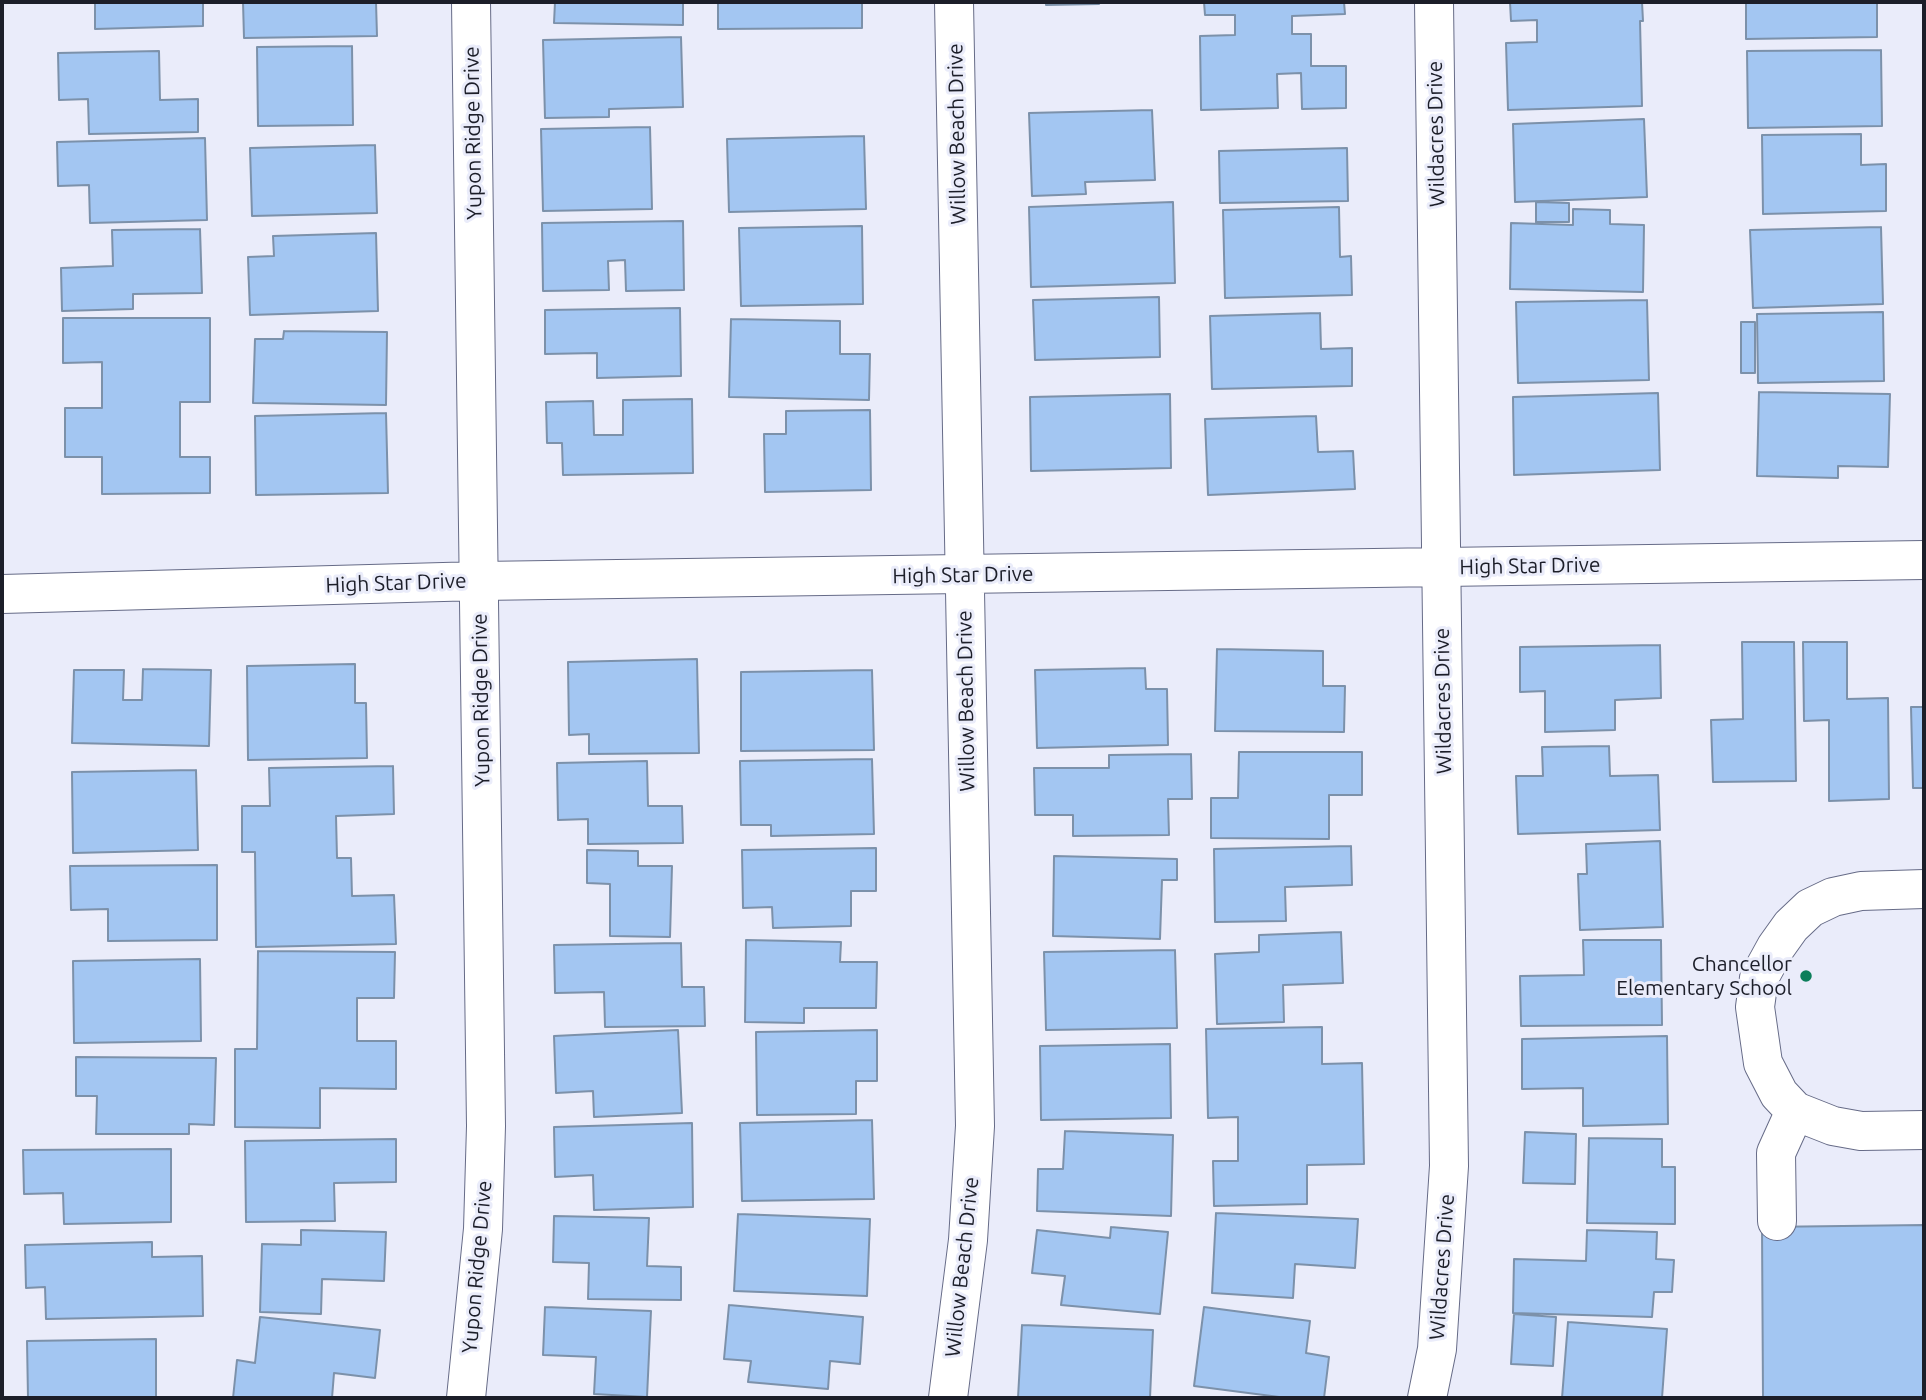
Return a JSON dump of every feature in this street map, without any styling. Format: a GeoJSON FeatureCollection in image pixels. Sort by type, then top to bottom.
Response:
{"type":"FeatureCollection","features":[{"type":"Feature","properties":{"kind":"street","name":"Yupon Ridge Drive"},"geometry":{"type":"LineString","coordinates":[[466,1398],[483,1230],[486,1126],[471,2]]}},
{"type":"Feature","properties":{"kind":"street","name":"Willow Beach Drive"},"geometry":{"type":"LineString","coordinates":[[948,1398],[968,1240],[975,1126],[954,2]]}},
{"type":"Feature","properties":{"kind":"street","name":"Wildacres Drive"},"geometry":{"type":"LineString","coordinates":[[1427,1398],[1437,1349],[1449,1166],[1434,2]]}},
{"type":"Feature","properties":{"kind":"street","name":"High Star Drive"},"geometry":{"type":"LineString","coordinates":[[2,594],[480,581],[1924,560]]}},
{"type":"Feature","properties":{"kind":"street"},"geometry":{"type":"LineString","coordinates":[[1924,889],[1861,891],[1833,897],[1810,908],[1790,926],[1776,947],[1759,978],[1755,1007],[1763,1063],[1779,1094],[1795,1111],[1833,1126],[1861,1131],[1924,1130]]}},
{"type":"Feature","properties":{"kind":"street"},"geometry":{"type":"LineString","coordinates":[[1777,1222],[1776,1153],[1795,1111]]}},
{"type":"Feature","properties":{"kind":"building"},"geometry":{"type":"Polygon","coordinates":[[[95,2],[203,2],[203,26],[95,29],[95,2]]]}},
{"type":"Feature","properties":{"kind":"building"},"geometry":{"type":"Polygon","coordinates":[[[243,2],[376,2],[377,36],[244,38],[243,2]]]}},
{"type":"Feature","properties":{"kind":"building"},"geometry":{"type":"Polygon","coordinates":[[[555,2],[683,2],[683,25],[554,23],[555,2]]]}},
{"type":"Feature","properties":{"kind":"building"},"geometry":{"type":"Polygon","coordinates":[[[718,2],[862,2],[862,28],[718,29],[718,2]]]}},
{"type":"Feature","properties":{"kind":"building"},"geometry":{"type":"Polygon","coordinates":[[[1046,2],[1099,2],[1099,4],[1046,5],[1046,2]]]}},
{"type":"Feature","properties":{"kind":"building"},"geometry":{"type":"Polygon","coordinates":[[[1204,2],[1344,2],[1345,14],[1292,16],[1292,34],[1311,34],[1311,66],[1346,66],[1346,108],[1302,109],[1301,73],[1277,74],[1278,108],[1201,110],[1200,36],[1235,35],[1235,15],[1205,15],[1204,2]]]}},
{"type":"Feature","properties":{"kind":"building"},"geometry":{"type":"Polygon","coordinates":[[[1510,2],[1642,2],[1642,106],[1508,110],[1506,43],[1537,42],[1537,20],[1511,21],[1510,2]]]}},
{"type":"Feature","properties":{"kind":"building"},"geometry":{"type":"Polygon","coordinates":[[[1746,2],[1877,2],[1877,37],[1746,39],[1746,2]]]}},
{"type":"Feature","properties":{"kind":"building"},"geometry":{"type":"Polygon","coordinates":[[[681,37],[683,107],[609,109],[609,117],[545,118],[543,40],[681,37]]]}},
{"type":"Feature","properties":{"kind":"building"},"geometry":{"type":"Polygon","coordinates":[[[352,46],[353,125],[258,126],[257,47],[352,46]]]}},
{"type":"Feature","properties":{"kind":"building"},"geometry":{"type":"Polygon","coordinates":[[[1881,50],[1882,126],[1748,128],[1747,51],[1881,50]]]}},
{"type":"Feature","properties":{"kind":"building"},"geometry":{"type":"Polygon","coordinates":[[[159,51],[160,100],[198,99],[198,132],[89,134],[88,99],[59,100],[58,53],[159,51]]]}},
{"type":"Feature","properties":{"kind":"building"},"geometry":{"type":"Polygon","coordinates":[[[1152,110],[1155,180],[1085,182],[1086,194],[1032,196],[1029,113],[1152,110]]]}},
{"type":"Feature","properties":{"kind":"building"},"geometry":{"type":"Polygon","coordinates":[[[1644,119],[1647,197],[1515,202],[1513,124],[1644,119]]]}},
{"type":"Feature","properties":{"kind":"building"},"geometry":{"type":"Polygon","coordinates":[[[650,127],[652,209],[543,211],[541,129],[650,127]]]}},
{"type":"Feature","properties":{"kind":"building"},"geometry":{"type":"Polygon","coordinates":[[[1861,134],[1861,165],[1886,164],[1886,211],[1763,214],[1762,135],[1861,134]]]}},
{"type":"Feature","properties":{"kind":"building"},"geometry":{"type":"Polygon","coordinates":[[[864,136],[866,209],[729,212],[727,139],[864,136]]]}},
{"type":"Feature","properties":{"kind":"building"},"geometry":{"type":"Polygon","coordinates":[[[205,138],[207,220],[90,223],[89,185],[58,186],[57,142],[205,138]]]}},
{"type":"Feature","properties":{"kind":"building"},"geometry":{"type":"Polygon","coordinates":[[[375,145],[377,213],[252,216],[250,148],[375,145]]]}},
{"type":"Feature","properties":{"kind":"building"},"geometry":{"type":"Polygon","coordinates":[[[1347,148],[1348,201],[1220,203],[1219,151],[1347,148]]]}},
{"type":"Feature","properties":{"kind":"building"},"geometry":{"type":"Polygon","coordinates":[[[1173,202],[1175,283],[1031,287],[1029,207],[1173,202]]]}},
{"type":"Feature","properties":{"kind":"building"},"geometry":{"type":"Polygon","coordinates":[[[1536,202],[1569,203],[1569,222],[1536,222],[1536,202]]]}},
{"type":"Feature","properties":{"kind":"building"},"geometry":{"type":"Polygon","coordinates":[[[1339,207],[1340,257],[1351,256],[1352,295],[1225,298],[1223,210],[1339,207]]]}},
{"type":"Feature","properties":{"kind":"building"},"geometry":{"type":"Polygon","coordinates":[[[1573,209],[1610,210],[1610,224],[1644,225],[1643,292],[1510,289],[1511,223],[1573,225],[1573,209]]]}},
{"type":"Feature","properties":{"kind":"building"},"geometry":{"type":"Polygon","coordinates":[[[683,221],[684,290],[626,291],[625,260],[608,261],[609,290],[543,291],[542,223],[683,221]]]}},
{"type":"Feature","properties":{"kind":"building"},"geometry":{"type":"Polygon","coordinates":[[[862,226],[863,304],[741,306],[739,228],[862,226]]]}},
{"type":"Feature","properties":{"kind":"building"},"geometry":{"type":"Polygon","coordinates":[[[1881,227],[1883,304],[1753,308],[1750,230],[1881,227]]]}},
{"type":"Feature","properties":{"kind":"building"},"geometry":{"type":"Polygon","coordinates":[[[200,229],[202,293],[133,294],[133,309],[62,311],[61,268],[113,266],[112,230],[200,229]]]}},
{"type":"Feature","properties":{"kind":"building"},"geometry":{"type":"Polygon","coordinates":[[[376,233],[378,311],[250,315],[248,257],[274,256],[273,236],[376,233]]]}},
{"type":"Feature","properties":{"kind":"building"},"geometry":{"type":"Polygon","coordinates":[[[1159,297],[1160,357],[1035,360],[1033,300],[1159,297]]]}},
{"type":"Feature","properties":{"kind":"building"},"geometry":{"type":"Polygon","coordinates":[[[1647,300],[1649,380],[1518,383],[1516,302],[1647,300]]]}},
{"type":"Feature","properties":{"kind":"building"},"geometry":{"type":"Polygon","coordinates":[[[680,308],[681,376],[597,378],[597,353],[545,354],[545,310],[680,308]]]}},
{"type":"Feature","properties":{"kind":"building"},"geometry":{"type":"Polygon","coordinates":[[[1883,312],[1884,381],[1758,383],[1757,314],[1883,312]]]}},
{"type":"Feature","properties":{"kind":"building"},"geometry":{"type":"Polygon","coordinates":[[[1320,313],[1321,349],[1352,348],[1352,386],[1212,389],[1210,316],[1320,313]]]}},
{"type":"Feature","properties":{"kind":"building"},"geometry":{"type":"Polygon","coordinates":[[[63,318],[210,318],[210,402],[180,402],[180,457],[210,457],[210,493],[102,494],[102,457],[65,457],[65,408],[102,408],[102,362],[63,363],[63,318]]]}},
{"type":"Feature","properties":{"kind":"building"},"geometry":{"type":"Polygon","coordinates":[[[731,319],[840,321],[840,354],[870,354],[869,400],[729,397],[731,319]]]}},
{"type":"Feature","properties":{"kind":"building"},"geometry":{"type":"Polygon","coordinates":[[[1741,322],[1755,322],[1755,373],[1741,373],[1741,322]]]}},
{"type":"Feature","properties":{"kind":"building"},"geometry":{"type":"Polygon","coordinates":[[[284,331],[387,332],[386,405],[253,403],[255,339],[283,339],[284,331]]]}},
{"type":"Feature","properties":{"kind":"building"},"geometry":{"type":"Polygon","coordinates":[[[1759,392],[1890,394],[1888,467],[1838,466],[1838,478],[1757,476],[1759,392]]]}},
{"type":"Feature","properties":{"kind":"building"},"geometry":{"type":"Polygon","coordinates":[[[1658,393],[1660,470],[1514,475],[1513,397],[1658,393]]]}},
{"type":"Feature","properties":{"kind":"building"},"geometry":{"type":"Polygon","coordinates":[[[1170,394],[1171,468],[1031,471],[1030,397],[1170,394]]]}},
{"type":"Feature","properties":{"kind":"building"},"geometry":{"type":"Polygon","coordinates":[[[692,399],[693,473],[563,475],[562,443],[547,443],[546,402],[593,401],[594,435],[623,435],[623,400],[692,399]]]}},
{"type":"Feature","properties":{"kind":"building"},"geometry":{"type":"Polygon","coordinates":[[[870,410],[871,490],[765,492],[764,434],[786,434],[786,411],[870,410]]]}},
{"type":"Feature","properties":{"kind":"building"},"geometry":{"type":"Polygon","coordinates":[[[386,413],[388,493],[256,495],[255,416],[386,413]]]}},
{"type":"Feature","properties":{"kind":"building"},"geometry":{"type":"Polygon","coordinates":[[[1316,416],[1318,452],[1353,451],[1355,489],[1208,495],[1205,419],[1316,416]]]}},
{"type":"Feature","properties":{"kind":"building"},"geometry":{"type":"Polygon","coordinates":[[[1742,642],[1794,642],[1796,781],[1713,782],[1711,720],[1743,719],[1742,642]]]}},
{"type":"Feature","properties":{"kind":"building"},"geometry":{"type":"Polygon","coordinates":[[[1803,642],[1847,642],[1847,699],[1888,698],[1889,799],[1829,801],[1829,720],[1804,721],[1803,642]]]}},
{"type":"Feature","properties":{"kind":"building"},"geometry":{"type":"Polygon","coordinates":[[[1660,645],[1661,698],[1615,700],[1615,730],[1545,732],[1545,691],[1520,692],[1520,647],[1660,645]]]}},
{"type":"Feature","properties":{"kind":"building"},"geometry":{"type":"Polygon","coordinates":[[[1217,649],[1323,651],[1323,686],[1345,686],[1344,732],[1215,731],[1217,649]]]}},
{"type":"Feature","properties":{"kind":"building"},"geometry":{"type":"Polygon","coordinates":[[[697,659],[699,753],[589,754],[589,734],[569,735],[568,662],[697,659]]]}},
{"type":"Feature","properties":{"kind":"building"},"geometry":{"type":"Polygon","coordinates":[[[355,664],[355,703],[366,703],[367,758],[248,760],[247,666],[355,664]]]}},
{"type":"Feature","properties":{"kind":"building"},"geometry":{"type":"Polygon","coordinates":[[[1145,668],[1146,689],[1167,689],[1168,745],[1037,748],[1035,670],[1145,668]]]}},
{"type":"Feature","properties":{"kind":"building"},"geometry":{"type":"Polygon","coordinates":[[[143,669],[211,670],[209,746],[72,743],[74,670],[124,670],[123,700],[142,700],[143,669]]]}},
{"type":"Feature","properties":{"kind":"building"},"geometry":{"type":"Polygon","coordinates":[[[872,670],[874,750],[741,751],[741,672],[872,670]]]}},
{"type":"Feature","properties":{"kind":"building"},"geometry":{"type":"Polygon","coordinates":[[[1911,707],[1924,707],[1924,788],[1913,788],[1911,707]]]}},
{"type":"Feature","properties":{"kind":"building"},"geometry":{"type":"Polygon","coordinates":[[[1609,746],[1610,776],[1658,775],[1660,830],[1518,834],[1516,776],[1543,776],[1542,747],[1609,746]]]}},
{"type":"Feature","properties":{"kind":"building"},"geometry":{"type":"Polygon","coordinates":[[[1239,752],[1362,752],[1362,795],[1329,795],[1329,839],[1211,838],[1211,798],[1238,798],[1239,752]]]}},
{"type":"Feature","properties":{"kind":"building"},"geometry":{"type":"Polygon","coordinates":[[[1191,754],[1192,799],[1168,799],[1169,835],[1073,836],[1073,815],[1035,815],[1034,768],[1109,768],[1109,755],[1191,754]]]}},
{"type":"Feature","properties":{"kind":"building"},"geometry":{"type":"Polygon","coordinates":[[[872,759],[874,834],[771,836],[771,825],[741,825],[740,761],[872,759]]]}},
{"type":"Feature","properties":{"kind":"building"},"geometry":{"type":"Polygon","coordinates":[[[647,761],[648,806],[682,806],[683,843],[588,844],[588,819],[558,820],[557,763],[647,761]]]}},
{"type":"Feature","properties":{"kind":"building"},"geometry":{"type":"Polygon","coordinates":[[[393,766],[394,814],[336,816],[337,858],[351,858],[352,896],[394,895],[396,944],[256,947],[255,852],[242,852],[242,806],[270,806],[269,768],[393,766]]]}},
{"type":"Feature","properties":{"kind":"building"},"geometry":{"type":"Polygon","coordinates":[[[196,770],[198,850],[73,853],[72,772],[196,770]]]}},
{"type":"Feature","properties":{"kind":"building"},"geometry":{"type":"Polygon","coordinates":[[[1660,841],[1663,927],[1580,930],[1578,874],[1587,874],[1586,844],[1660,841]]]}},
{"type":"Feature","properties":{"kind":"building"},"geometry":{"type":"Polygon","coordinates":[[[1351,846],[1352,885],[1285,887],[1286,921],[1215,922],[1214,849],[1351,846]]]}},
{"type":"Feature","properties":{"kind":"building"},"geometry":{"type":"Polygon","coordinates":[[[876,848],[876,891],[851,891],[851,926],[773,928],[772,907],[743,908],[742,850],[876,848]]]}},
{"type":"Feature","properties":{"kind":"building"},"geometry":{"type":"Polygon","coordinates":[[[587,850],[638,851],[638,866],[672,866],[670,937],[610,936],[610,884],[587,883],[587,850]]]}},
{"type":"Feature","properties":{"kind":"building"},"geometry":{"type":"Polygon","coordinates":[[[1054,856],[1177,859],[1177,880],[1162,880],[1160,939],[1053,936],[1054,856]]]}},
{"type":"Feature","properties":{"kind":"building"},"geometry":{"type":"Polygon","coordinates":[[[217,865],[217,940],[108,941],[108,909],[71,910],[70,866],[217,865]]]}},
{"type":"Feature","properties":{"kind":"building"},"geometry":{"type":"Polygon","coordinates":[[[1341,932],[1343,983],[1283,985],[1284,1022],[1217,1024],[1215,954],[1259,952],[1259,935],[1341,932]]]}},
{"type":"Feature","properties":{"kind":"building"},"geometry":{"type":"Polygon","coordinates":[[[746,940],[841,942],[840,962],[877,962],[876,1008],[804,1008],[804,1023],[745,1022],[746,940]]]}},
{"type":"Feature","properties":{"kind":"building"},"geometry":{"type":"Polygon","coordinates":[[[1583,940],[1661,940],[1662,1025],[1521,1026],[1520,976],[1584,975],[1583,940]]]}},
{"type":"Feature","properties":{"kind":"building"},"geometry":{"type":"Polygon","coordinates":[[[681,943],[682,987],[704,987],[705,1026],[605,1027],[604,992],[555,993],[554,945],[681,943]]]}},
{"type":"Feature","properties":{"kind":"building"},"geometry":{"type":"Polygon","coordinates":[[[1175,950],[1177,1028],[1046,1030],[1044,952],[1175,950]]]}},
{"type":"Feature","properties":{"kind":"building"},"geometry":{"type":"Polygon","coordinates":[[[258,951],[395,952],[394,998],[357,998],[357,1041],[396,1041],[396,1089],[320,1088],[320,1128],[235,1127],[235,1049],[257,1049],[258,951]]]}},
{"type":"Feature","properties":{"kind":"building"},"geometry":{"type":"Polygon","coordinates":[[[200,959],[201,1041],[74,1043],[73,961],[200,959]]]}},
{"type":"Feature","properties":{"kind":"building"},"geometry":{"type":"Polygon","coordinates":[[[1322,1027],[1322,1064],[1362,1063],[1364,1164],[1307,1165],[1307,1204],[1214,1206],[1213,1161],[1238,1161],[1238,1117],[1208,1118],[1206,1029],[1322,1027]]]}},
{"type":"Feature","properties":{"kind":"building"},"geometry":{"type":"Polygon","coordinates":[[[678,1030],[682,1113],[594,1117],[593,1091],[556,1093],[554,1036],[678,1030]]]}},
{"type":"Feature","properties":{"kind":"building"},"geometry":{"type":"Polygon","coordinates":[[[877,1030],[877,1081],[856,1081],[856,1114],[757,1115],[756,1032],[877,1030]]]}},
{"type":"Feature","properties":{"kind":"building"},"geometry":{"type":"Polygon","coordinates":[[[1667,1036],[1668,1124],[1583,1126],[1583,1088],[1522,1089],[1522,1039],[1667,1036]]]}},
{"type":"Feature","properties":{"kind":"building"},"geometry":{"type":"Polygon","coordinates":[[[1170,1044],[1171,1118],[1041,1120],[1040,1046],[1170,1044]]]}},
{"type":"Feature","properties":{"kind":"building"},"geometry":{"type":"Polygon","coordinates":[[[76,1057],[216,1058],[214,1125],[189,1124],[189,1134],[96,1134],[97,1096],[76,1096],[76,1057]]]}},
{"type":"Feature","properties":{"kind":"building"},"geometry":{"type":"Polygon","coordinates":[[[872,1120],[874,1199],[742,1201],[740,1123],[872,1120]]]}},
{"type":"Feature","properties":{"kind":"building"},"geometry":{"type":"Polygon","coordinates":[[[692,1123],[693,1207],[594,1210],[593,1175],[555,1177],[554,1127],[692,1123]]]}},
{"type":"Feature","properties":{"kind":"building"},"geometry":{"type":"Polygon","coordinates":[[[1065,1131],[1173,1135],[1171,1216],[1037,1211],[1038,1169],[1063,1169],[1065,1131]]]}},
{"type":"Feature","properties":{"kind":"building"},"geometry":{"type":"Polygon","coordinates":[[[1525,1132],[1576,1134],[1575,1184],[1523,1183],[1525,1132]]]}},
{"type":"Feature","properties":{"kind":"building"},"geometry":{"type":"Polygon","coordinates":[[[1589,1138],[1662,1139],[1662,1167],[1675,1167],[1675,1224],[1587,1223],[1589,1138]]]}},
{"type":"Feature","properties":{"kind":"building"},"geometry":{"type":"Polygon","coordinates":[[[396,1139],[396,1182],[334,1183],[335,1221],[246,1222],[245,1141],[396,1139]]]}},
{"type":"Feature","properties":{"kind":"building"},"geometry":{"type":"Polygon","coordinates":[[[171,1149],[171,1222],[64,1224],[63,1193],[24,1194],[23,1150],[171,1149]]]}},
{"type":"Feature","properties":{"kind":"building"},"geometry":{"type":"Polygon","coordinates":[[[1216,1213],[1358,1219],[1355,1268],[1295,1264],[1293,1298],[1212,1293],[1216,1213]]]}},
{"type":"Feature","properties":{"kind":"building"},"geometry":{"type":"Polygon","coordinates":[[[738,1214],[870,1219],[867,1296],[734,1291],[738,1214]]]}},
{"type":"Feature","properties":{"kind":"building"},"geometry":{"type":"Polygon","coordinates":[[[554,1216],[649,1218],[647,1266],[681,1267],[681,1300],[588,1299],[589,1263],[553,1262],[554,1216]]]}},
{"type":"Feature","properties":{"kind":"building"},"geometry":{"type":"Polygon","coordinates":[[[1924,1225],[1924,1398],[1763,1398],[1762,1227],[1924,1225]]]}},
{"type":"Feature","properties":{"kind":"building"},"geometry":{"type":"Polygon","coordinates":[[[1111,1227],[1168,1232],[1160,1314],[1061,1305],[1065,1276],[1032,1273],[1037,1230],[1110,1238],[1111,1227]]]}},
{"type":"Feature","properties":{"kind":"building"},"geometry":{"type":"Polygon","coordinates":[[[301,1230],[386,1232],[384,1281],[322,1279],[321,1314],[260,1312],[262,1244],[301,1245],[301,1230]]]}},
{"type":"Feature","properties":{"kind":"building"},"geometry":{"type":"Polygon","coordinates":[[[1587,1230],[1657,1232],[1656,1259],[1674,1260],[1672,1292],[1654,1292],[1652,1317],[1513,1313],[1514,1259],[1586,1261],[1587,1230]]]}},
{"type":"Feature","properties":{"kind":"building"},"geometry":{"type":"Polygon","coordinates":[[[152,1242],[152,1257],[202,1256],[203,1316],[46,1319],[45,1287],[26,1288],[25,1245],[152,1242]]]}},
{"type":"Feature","properties":{"kind":"building"},"geometry":{"type":"Polygon","coordinates":[[[729,1305],[863,1317],[860,1364],[830,1361],[828,1389],[748,1382],[751,1361],[724,1359],[729,1305]]]}},
{"type":"Feature","properties":{"kind":"building"},"geometry":{"type":"Polygon","coordinates":[[[545,1307],[651,1311],[647,1397],[594,1394],[596,1357],[543,1355],[545,1307]]]}},
{"type":"Feature","properties":{"kind":"building"},"geometry":{"type":"Polygon","coordinates":[[[1204,1307],[1310,1321],[1306,1353],[1329,1357],[1324,1398],[1287,1398],[1194,1386],[1204,1307]]]}},
{"type":"Feature","properties":{"kind":"building"},"geometry":{"type":"Polygon","coordinates":[[[1514,1314],[1556,1317],[1553,1366],[1511,1364],[1514,1314]]]}},
{"type":"Feature","properties":{"kind":"building"},"geometry":{"type":"Polygon","coordinates":[[[260,1317],[380,1330],[375,1378],[334,1373],[332,1398],[233,1398],[237,1360],[255,1363],[260,1317]]]}},
{"type":"Feature","properties":{"kind":"building"},"geometry":{"type":"Polygon","coordinates":[[[1568,1322],[1667,1329],[1662,1398],[1562,1398],[1568,1322]]]}},
{"type":"Feature","properties":{"kind":"building"},"geometry":{"type":"Polygon","coordinates":[[[1022,1325],[1153,1330],[1150,1398],[1018,1398],[1022,1325]]]}},
{"type":"Feature","properties":{"kind":"building"},"geometry":{"type":"Polygon","coordinates":[[[156,1339],[156,1398],[28,1398],[27,1341],[156,1339]]]}},
{"type":"Feature","properties":{"kind":"place","name":"Chancellor Elementary School"},"geometry":{"type":"Point","coordinates":[1806,976]}}]}
